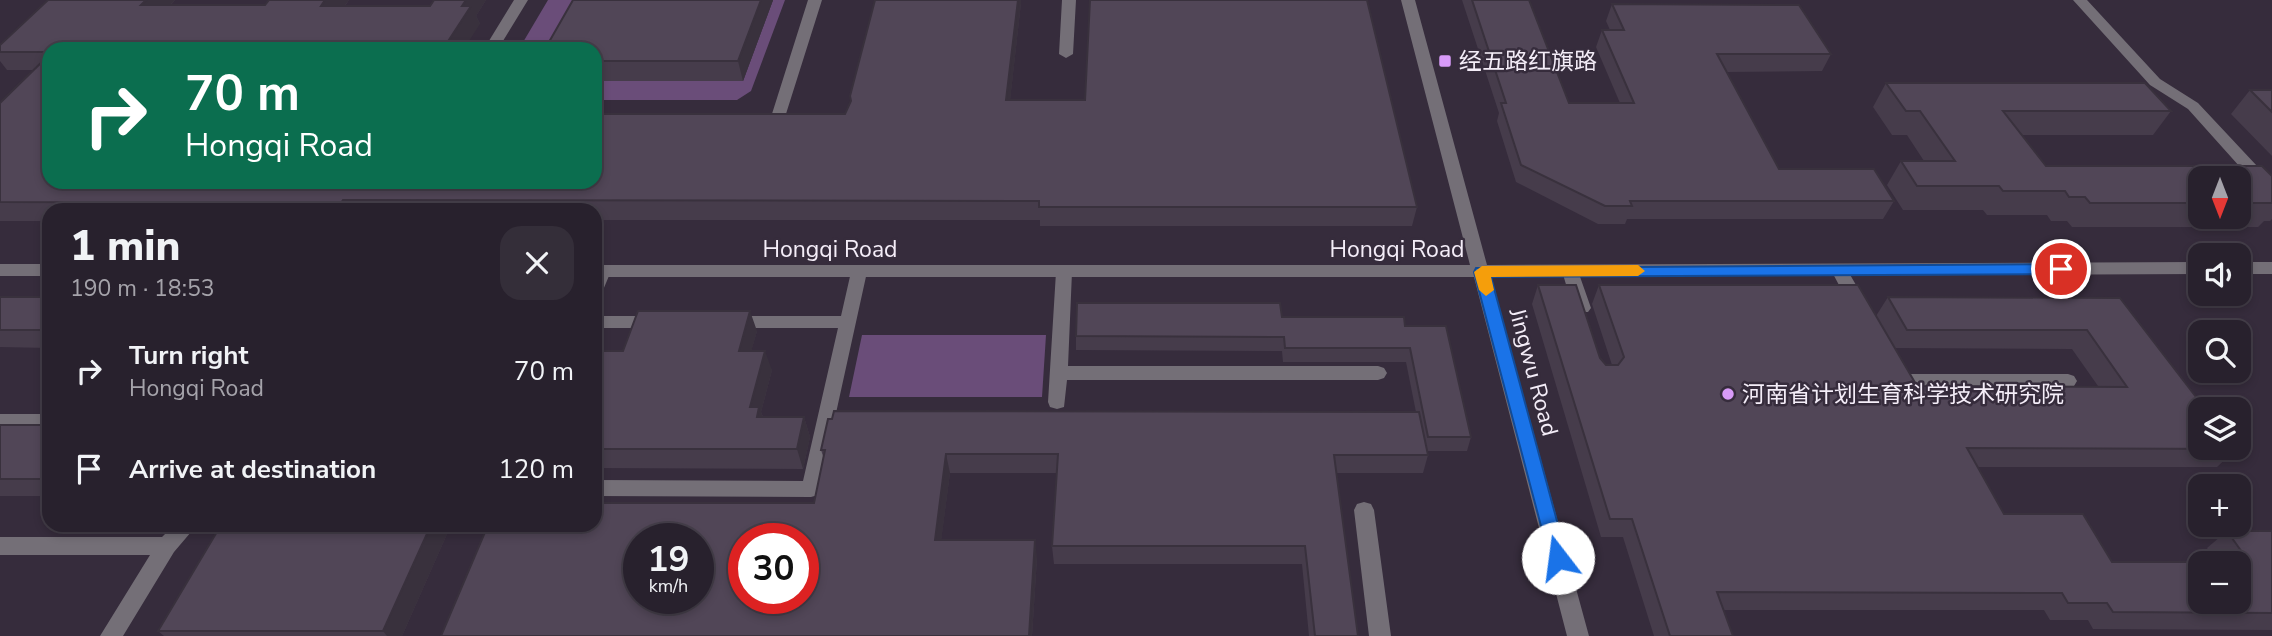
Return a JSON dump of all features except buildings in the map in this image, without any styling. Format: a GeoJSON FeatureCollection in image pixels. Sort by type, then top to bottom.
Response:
{"type":"FeatureCollection","features":[{"type":"Feature","properties":{"kind":"street"},"geometry":{"type":"LineString","coordinates":[[495,42],[521,0]]}},
{"type":"Feature","properties":{"kind":"street"},"geometry":{"type":"LineString","coordinates":[[778,117],[815,0]]}},
{"type":"Feature","properties":{"kind":"street"},"geometry":{"type":"LineString","coordinates":[[1066,54],[1069,0]]}},
{"type":"Feature","properties":{"kind":"street","name":"Jingwu Road"},"geometry":{"type":"LineString","coordinates":[[1408,0],[1578,636]]}},
{"type":"Feature","properties":{"kind":"street"},"geometry":{"type":"LineString","coordinates":[[2080,0],[2155,82],[2193,106],[2272,192]]}},
{"type":"Feature","properties":{"kind":"street","name":"Hongqi Road"},"geometry":{"type":"LineString","coordinates":[[602,271],[1482,272],[2188,268]]}},
{"type":"Feature","properties":{"kind":"street"},"geometry":{"type":"LineString","coordinates":[[2251,268],[2272,268]]}},
{"type":"Feature","properties":{"kind":"street"},"geometry":{"type":"LineString","coordinates":[[0,270],[42,270]]}},
{"type":"Feature","properties":{"kind":"street"},"geometry":{"type":"LineString","coordinates":[[1839,270],[1864,314]]}},
{"type":"Feature","properties":{"kind":"street"},"geometry":{"type":"LineString","coordinates":[[1570,271],[1587,324]]}},
{"type":"Feature","properties":{"kind":"street"},"geometry":{"type":"LineString","coordinates":[[602,488],[811,489],[859,272]]}},
{"type":"Feature","properties":{"kind":"street"},"geometry":{"type":"LineString","coordinates":[[1057,402],[1064,272]]}},
{"type":"Feature","properties":{"kind":"street"},"geometry":{"type":"LineString","coordinates":[[602,322],[675,322]]}},
{"type":"Feature","properties":{"kind":"street"},"geometry":{"type":"LineString","coordinates":[[715,322],[848,322]]}},
{"type":"Feature","properties":{"kind":"street"},"geometry":{"type":"LineString","coordinates":[[1888,359],[1901,381],[2068,381]]}},
{"type":"Feature","properties":{"kind":"street"},"geometry":{"type":"LineString","coordinates":[[1058,373],[1378,373]]}},
{"type":"Feature","properties":{"kind":"street"},"geometry":{"type":"LineString","coordinates":[[0,421],[42,421]]}},
{"type":"Feature","properties":{"kind":"street"},"geometry":{"type":"LineString","coordinates":[[1364,510],[1380,636]]}},
{"type":"Feature","properties":{"kind":"street"},"geometry":{"type":"LineString","coordinates":[[111,636],[167,546],[180,532]]}},
{"type":"Feature","properties":{"kind":"street"},"geometry":{"type":"LineString","coordinates":[[0,546],[167,546]]}},
{"type":"Feature","properties":{"kind":"shaded area"},"geometry":{"type":"Polygon","coordinates":[[[548,0],[591,0],[568,42],[523,42],[548,0]]]}},
{"type":"Feature","properties":{"kind":"shaded area"},"geometry":{"type":"Polygon","coordinates":[[[773,0],[785,0],[751,91],[737,100],[602,100],[602,81],[743,81],[773,0]]]}},
{"type":"Feature","properties":{"kind":"shaded area"},"geometry":{"type":"Polygon","coordinates":[[[862,335],[1046,335],[1042,397],[849,397],[862,335]]]}},
{"type":"Feature","properties":{"kind":"slow traffic"},"geometry":{"type":"LineString","coordinates":[[1486,290],[1482,272],[1638,271]]}},
{"type":"Feature","properties":{"kind":"place","name":"经五路红旗路"},"geometry":{"type":"Point","coordinates":[1445,61]}},
{"type":"Feature","properties":{"kind":"place","name":"河南省计划生育科学技术研究院"},"geometry":{"type":"Point","coordinates":[1728,394]}},
{"type":"Feature","properties":{"kind":"route"},"geometry":{"type":"LineString","coordinates":[[1558,558],[1482,272],[2061,269]]}}]}
